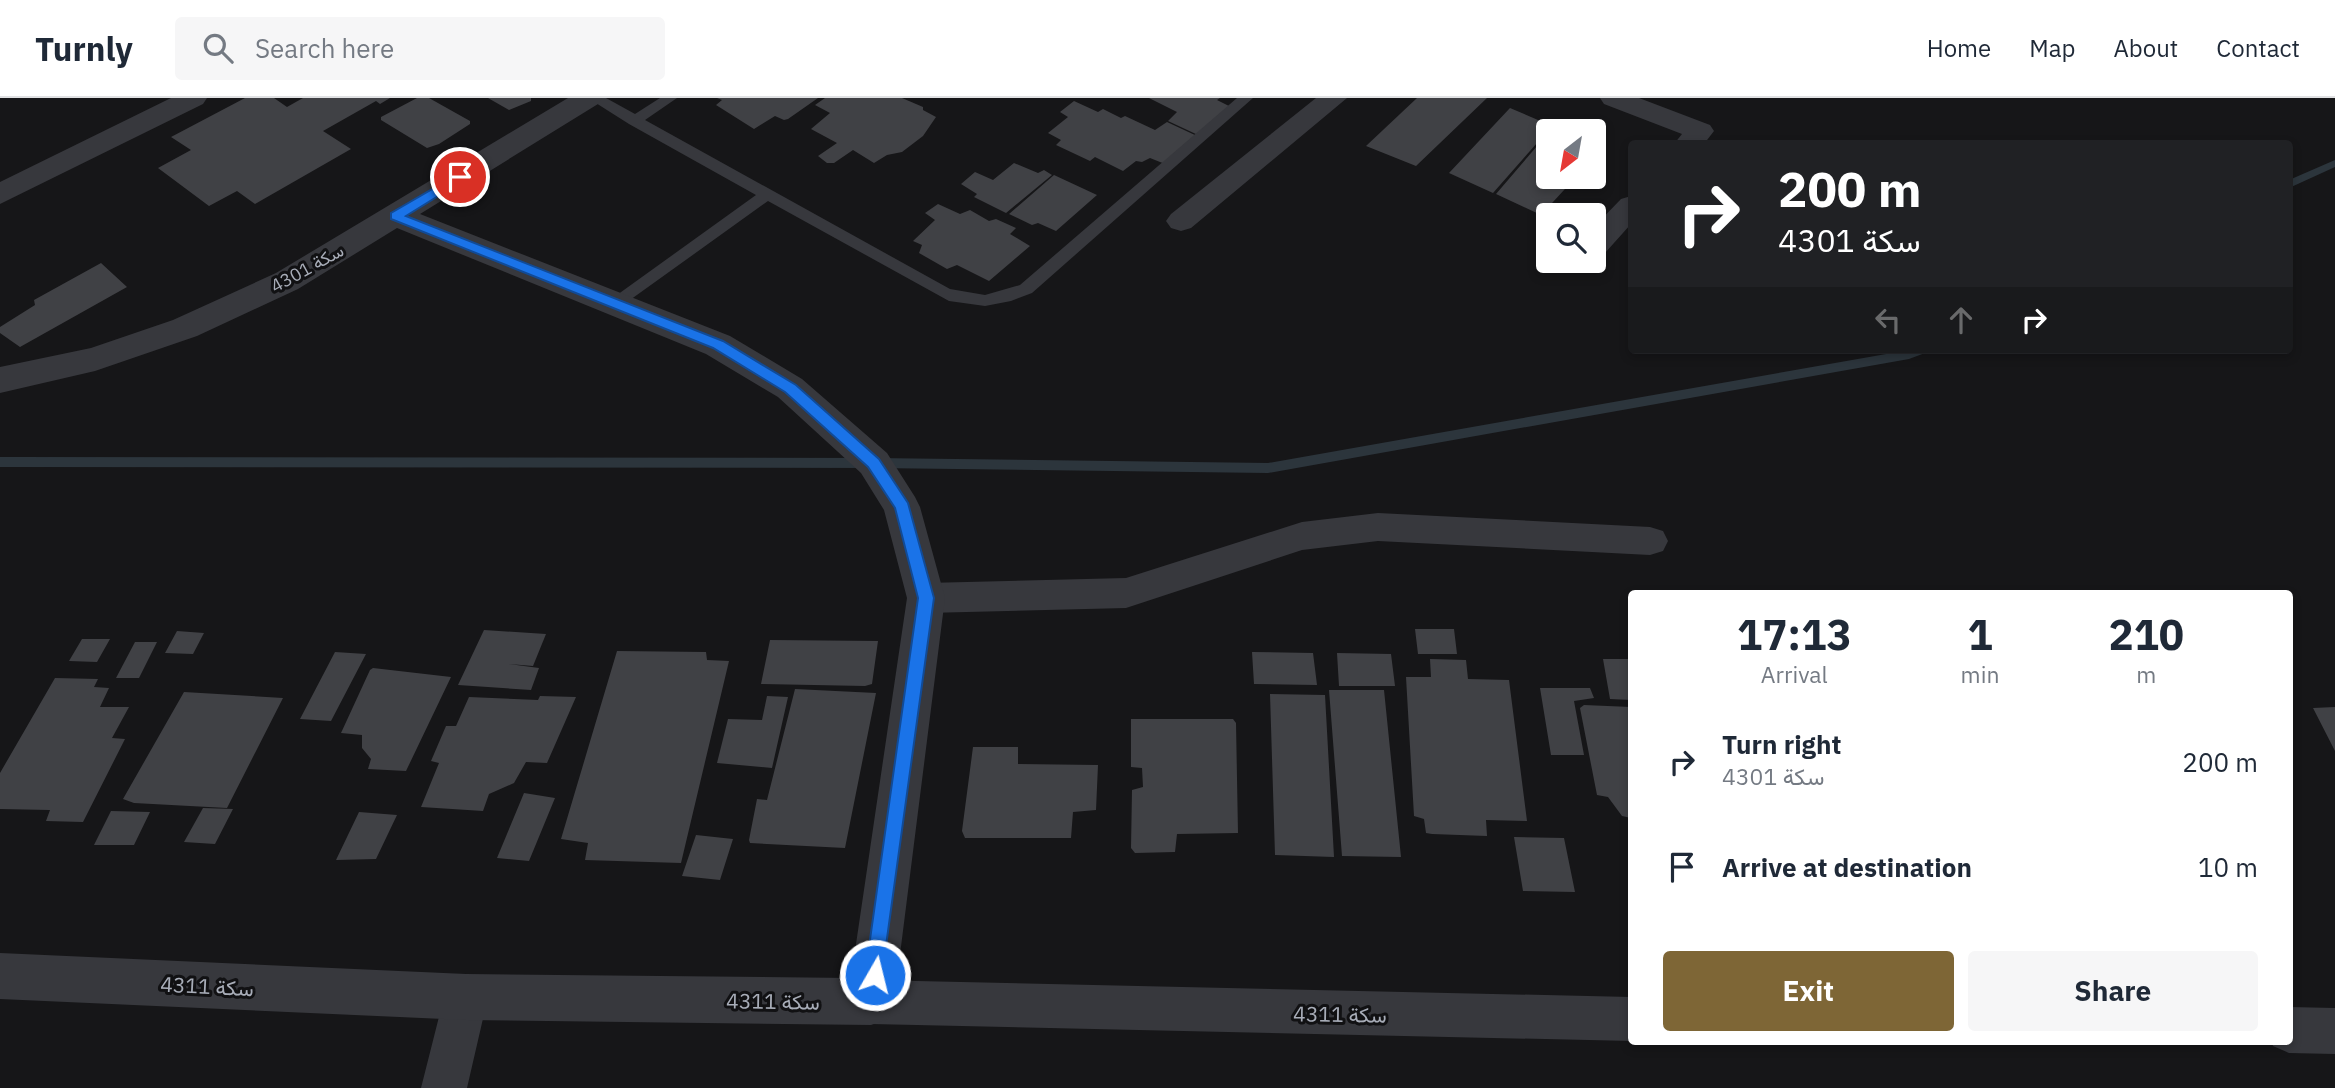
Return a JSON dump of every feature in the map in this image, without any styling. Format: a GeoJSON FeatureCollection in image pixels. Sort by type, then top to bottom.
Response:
{"type":"FeatureCollection","features":[{"type":"Feature","properties":{"kind":"street"},"geometry":{"type":"LineString","coordinates":[[0,194],[193,98]]}},
{"type":"Feature","properties":{"kind":"street","name":"سكة 4301"},"geometry":{"type":"LineString","coordinates":[[0,380],[95,359],[185,328],[287,281],[588,98]]}},
{"type":"Feature","properties":{"kind":"street"},"geometry":{"type":"LineString","coordinates":[[1181,221],[1333,98]]}},
{"type":"Feature","properties":{"kind":"street"},"geometry":{"type":"LineString","coordinates":[[1614,98],[1700,131],[1692,140]]}},
{"type":"Feature","properties":{"kind":"street"},"geometry":{"type":"LineString","coordinates":[[1606,233],[1628,209]]}},
{"type":"Feature","properties":{"kind":"street"},"geometry":{"type":"LineString","coordinates":[[395,216],[718,345],[790,388],[874,463],[902,507],[926,598],[871,1002]]}},
{"type":"Feature","properties":{"kind":"street"},"geometry":{"type":"LineString","coordinates":[[926,598],[1126,593],[1302,536],[1378,527],[1650,541]]}},
{"type":"Feature","properties":{"kind":"street","name":"سكة 4311"},"geometry":{"type":"LineString","coordinates":[[0,976],[466,998],[871,1002],[1628,1019]]}},
{"type":"Feature","properties":{"kind":"street"},"geometry":{"type":"LineString","coordinates":[[444,1088],[466,998]]}},
{"type":"Feature","properties":{"kind":"street"},"geometry":{"type":"LineString","coordinates":[[2293,1030],[2335,1031]]}},
{"type":"Feature","properties":{"kind":"lane"},"geometry":{"type":"LineString","coordinates":[[595,98],[944,293],[963,301],[985,302],[1007,299],[1026,289],[1246,98]]}},
{"type":"Feature","properties":{"kind":"lane"},"geometry":{"type":"LineString","coordinates":[[634,121],[670,98]]}},
{"type":"Feature","properties":{"kind":"lane"},"geometry":{"type":"LineString","coordinates":[[616,304],[766,195]]}},
{"type":"Feature","properties":{"kind":"building"},"geometry":{"type":"Polygon","coordinates":[[[245,98],[274,98],[287,107],[303,98],[390,98],[380,104],[376,101],[323,131],[351,149],[255,204],[237,191],[209,206],[158,168],[191,150],[171,137],[245,98]]]}},
{"type":"Feature","properties":{"kind":"building"},"geometry":{"type":"Polygon","coordinates":[[[417,98],[429,98],[470,121],[470,124],[439,144],[427,148],[381,120],[381,117],[417,98]]]}},
{"type":"Feature","properties":{"kind":"building"},"geometry":{"type":"Polygon","coordinates":[[[488,98],[531,98],[531,101],[509,110],[488,98]]]}},
{"type":"Feature","properties":{"kind":"building"},"geometry":{"type":"Polygon","coordinates":[[[717,98],[818,98],[788,119],[775,116],[754,129],[716,105],[722,100],[717,98]]]}},
{"type":"Feature","properties":{"kind":"building"},"geometry":{"type":"Polygon","coordinates":[[[825,98],[902,98],[923,107],[923,110],[936,117],[923,136],[902,152],[887,155],[874,163],[853,150],[834,163],[827,163],[818,156],[837,143],[811,129],[830,113],[815,105],[825,98]]]}},
{"type":"Feature","properties":{"kind":"building"},"geometry":{"type":"Polygon","coordinates":[[[1149,98],[1220,98],[1217,100],[1231,107],[1198,135],[1168,121],[1177,112],[1149,98]]]}},
{"type":"Feature","properties":{"kind":"building"},"geometry":{"type":"Polygon","coordinates":[[[1417,98],[1487,98],[1416,166],[1366,146],[1417,98]]]}},
{"type":"Feature","properties":{"kind":"building"},"geometry":{"type":"Polygon","coordinates":[[[1074,101],[1098,112],[1103,109],[1121,118],[1125,116],[1155,130],[1167,122],[1197,136],[1165,164],[1150,158],[1142,162],[1136,161],[1123,171],[1095,157],[1090,161],[1056,145],[1061,140],[1048,133],[1068,117],[1060,112],[1074,101]]]}},
{"type":"Feature","properties":{"kind":"building"},"geometry":{"type":"Polygon","coordinates":[[[1510,108],[1536,119],[1536,144],[1493,193],[1449,173],[1510,108]]]}},
{"type":"Feature","properties":{"kind":"building"},"geometry":{"type":"Polygon","coordinates":[[[1536,147],[1536,189],[1565,189],[1552,203],[1536,203],[1536,213],[1496,194],[1536,147]]]}},
{"type":"Feature","properties":{"kind":"building"},"geometry":{"type":"Polygon","coordinates":[[[1014,163],[1038,173],[1044,170],[1052,175],[1006,213],[974,197],[977,194],[961,184],[975,172],[993,180],[1014,163]]]}},
{"type":"Feature","properties":{"kind":"building"},"geometry":{"type":"Polygon","coordinates":[[[1054,175],[1097,195],[1056,231],[1038,223],[1032,225],[1009,214],[1054,175]]]}},
{"type":"Feature","properties":{"kind":"building"},"geometry":{"type":"Polygon","coordinates":[[[938,204],[960,214],[970,210],[989,221],[996,219],[1016,228],[1010,234],[1030,246],[989,281],[957,265],[947,269],[919,253],[922,245],[913,241],[935,220],[925,213],[938,204]]]}},
{"type":"Feature","properties":{"kind":"building"},"geometry":{"type":"Polygon","coordinates":[[[101,263],[127,287],[20,347],[0,333],[0,327],[35,305],[34,300],[101,263]]]}},
{"type":"Feature","properties":{"kind":"building"},"geometry":{"type":"Polygon","coordinates":[[[1415,629],[1454,629],[1457,654],[1418,654],[1415,629]]]}},
{"type":"Feature","properties":{"kind":"building"},"geometry":{"type":"Polygon","coordinates":[[[484,630],[546,634],[533,666],[509,664],[539,668],[531,690],[458,685],[484,630]]]}},
{"type":"Feature","properties":{"kind":"building"},"geometry":{"type":"Polygon","coordinates":[[[177,631],[204,633],[193,654],[165,653],[177,631]]]}},
{"type":"Feature","properties":{"kind":"building"},"geometry":{"type":"Polygon","coordinates":[[[82,639],[110,639],[97,662],[69,661],[82,639]]]}},
{"type":"Feature","properties":{"kind":"building"},"geometry":{"type":"Polygon","coordinates":[[[770,640],[878,641],[872,684],[761,684],[770,640]]]}},
{"type":"Feature","properties":{"kind":"building"},"geometry":{"type":"Polygon","coordinates":[[[135,642],[157,642],[139,678],[116,678],[135,642]]]}},
{"type":"Feature","properties":{"kind":"building"},"geometry":{"type":"Polygon","coordinates":[[[617,651],[706,652],[707,660],[729,661],[681,863],[585,860],[588,843],[561,839],[617,651]]]}},
{"type":"Feature","properties":{"kind":"building"},"geometry":{"type":"Polygon","coordinates":[[[335,652],[366,654],[331,721],[300,719],[335,652]]]}},
{"type":"Feature","properties":{"kind":"building"},"geometry":{"type":"Polygon","coordinates":[[[1252,652],[1313,653],[1317,685],[1254,684],[1252,652]]]}},
{"type":"Feature","properties":{"kind":"building"},"geometry":{"type":"Polygon","coordinates":[[[1337,653],[1391,654],[1395,686],[1339,686],[1337,653]]]}},
{"type":"Feature","properties":{"kind":"building"},"geometry":{"type":"Polygon","coordinates":[[[1430,659],[1466,660],[1468,679],[1509,680],[1527,821],[1486,820],[1487,836],[1432,834],[1426,833],[1424,819],[1414,816],[1406,677],[1431,677],[1430,659]]]}},
{"type":"Feature","properties":{"kind":"building"},"geometry":{"type":"Polygon","coordinates":[[[1603,659],[1628,659],[1628,700],[1610,699],[1603,659]]]}},
{"type":"Feature","properties":{"kind":"building"},"geometry":{"type":"Polygon","coordinates":[[[373,668],[451,677],[406,771],[368,769],[371,759],[362,748],[362,735],[341,733],[373,668]]]}},
{"type":"Feature","properties":{"kind":"building"},"geometry":{"type":"Polygon","coordinates":[[[55,678],[98,679],[94,687],[109,688],[100,707],[129,707],[112,738],[125,739],[83,822],[46,821],[50,810],[0,809],[0,773],[55,678]]]}},
{"type":"Feature","properties":{"kind":"building"},"geometry":{"type":"Polygon","coordinates":[[[1540,688],[1590,688],[1594,698],[1574,701],[1584,755],[1551,755],[1540,688]]]}},
{"type":"Feature","properties":{"kind":"building"},"geometry":{"type":"Polygon","coordinates":[[[795,689],[876,693],[845,848],[750,843],[749,840],[757,799],[767,800],[795,689]]]}},
{"type":"Feature","properties":{"kind":"building"},"geometry":{"type":"Polygon","coordinates":[[[1329,690],[1384,690],[1401,857],[1342,856],[1329,690]]]}},
{"type":"Feature","properties":{"kind":"building"},"geometry":{"type":"Polygon","coordinates":[[[184,692],[283,698],[227,808],[134,803],[123,799],[184,692]]]}},
{"type":"Feature","properties":{"kind":"building"},"geometry":{"type":"Polygon","coordinates":[[[1270,694],[1325,695],[1334,857],[1275,855],[1270,694]]]}},
{"type":"Feature","properties":{"kind":"building"},"geometry":{"type":"Polygon","coordinates":[[[540,696],[576,697],[547,763],[526,762],[514,783],[489,794],[483,811],[421,807],[439,763],[431,761],[446,726],[456,726],[469,697],[538,700],[540,696]]]}},
{"type":"Feature","properties":{"kind":"building"},"geometry":{"type":"Polygon","coordinates":[[[767,696],[788,697],[772,768],[717,763],[728,719],[762,720],[767,696]]]}},
{"type":"Feature","properties":{"kind":"building"},"geometry":{"type":"Polygon","coordinates":[[[1584,705],[1628,707],[1628,817],[1622,816],[1608,797],[1597,795],[1580,708],[1584,705]]]}},
{"type":"Feature","properties":{"kind":"building"},"geometry":{"type":"Polygon","coordinates":[[[2335,707],[2335,751],[2313,708],[2335,707]]]}},
{"type":"Feature","properties":{"kind":"building"},"geometry":{"type":"Polygon","coordinates":[[[1131,719],[1233,719],[1236,723],[1238,833],[1177,834],[1175,852],[1135,853],[1131,848],[1132,790],[1143,787],[1142,768],[1131,767],[1131,719]]]}},
{"type":"Feature","properties":{"kind":"building"},"geometry":{"type":"Polygon","coordinates":[[[973,747],[1018,747],[1018,764],[1098,765],[1096,810],[1073,812],[1071,838],[965,838],[962,831],[973,747]]]}},
{"type":"Feature","properties":{"kind":"building"},"geometry":{"type":"Polygon","coordinates":[[[524,793],[555,798],[529,861],[497,858],[524,793]]]}},
{"type":"Feature","properties":{"kind":"building"},"geometry":{"type":"Polygon","coordinates":[[[203,808],[233,809],[215,844],[184,842],[203,808]]]}},
{"type":"Feature","properties":{"kind":"building"},"geometry":{"type":"Polygon","coordinates":[[[111,811],[150,812],[134,845],[94,845],[111,811]]]}},
{"type":"Feature","properties":{"kind":"building"},"geometry":{"type":"Polygon","coordinates":[[[359,812],[397,815],[376,859],[336,860],[359,812]]]}},
{"type":"Feature","properties":{"kind":"building"},"geometry":{"type":"Polygon","coordinates":[[[696,835],[733,839],[720,880],[682,876],[696,835]]]}},
{"type":"Feature","properties":{"kind":"building"},"geometry":{"type":"Polygon","coordinates":[[[1514,837],[1564,838],[1575,892],[1523,891],[1514,837]]]}},
{"type":"Feature","properties":{"kind":"waterway"},"geometry":{"type":"LineString","coordinates":[[2293,182],[2335,163]]}},
{"type":"Feature","properties":{"kind":"waterway"},"geometry":{"type":"LineString","coordinates":[[0,462],[874,463],[1268,468],[1911,354]]}},
{"type":"Feature","properties":{"kind":"route"},"geometry":{"type":"LineString","coordinates":[[460,177],[395,216],[718,345],[790,388],[874,463],[902,507],[926,598],[875,975]]}}]}
